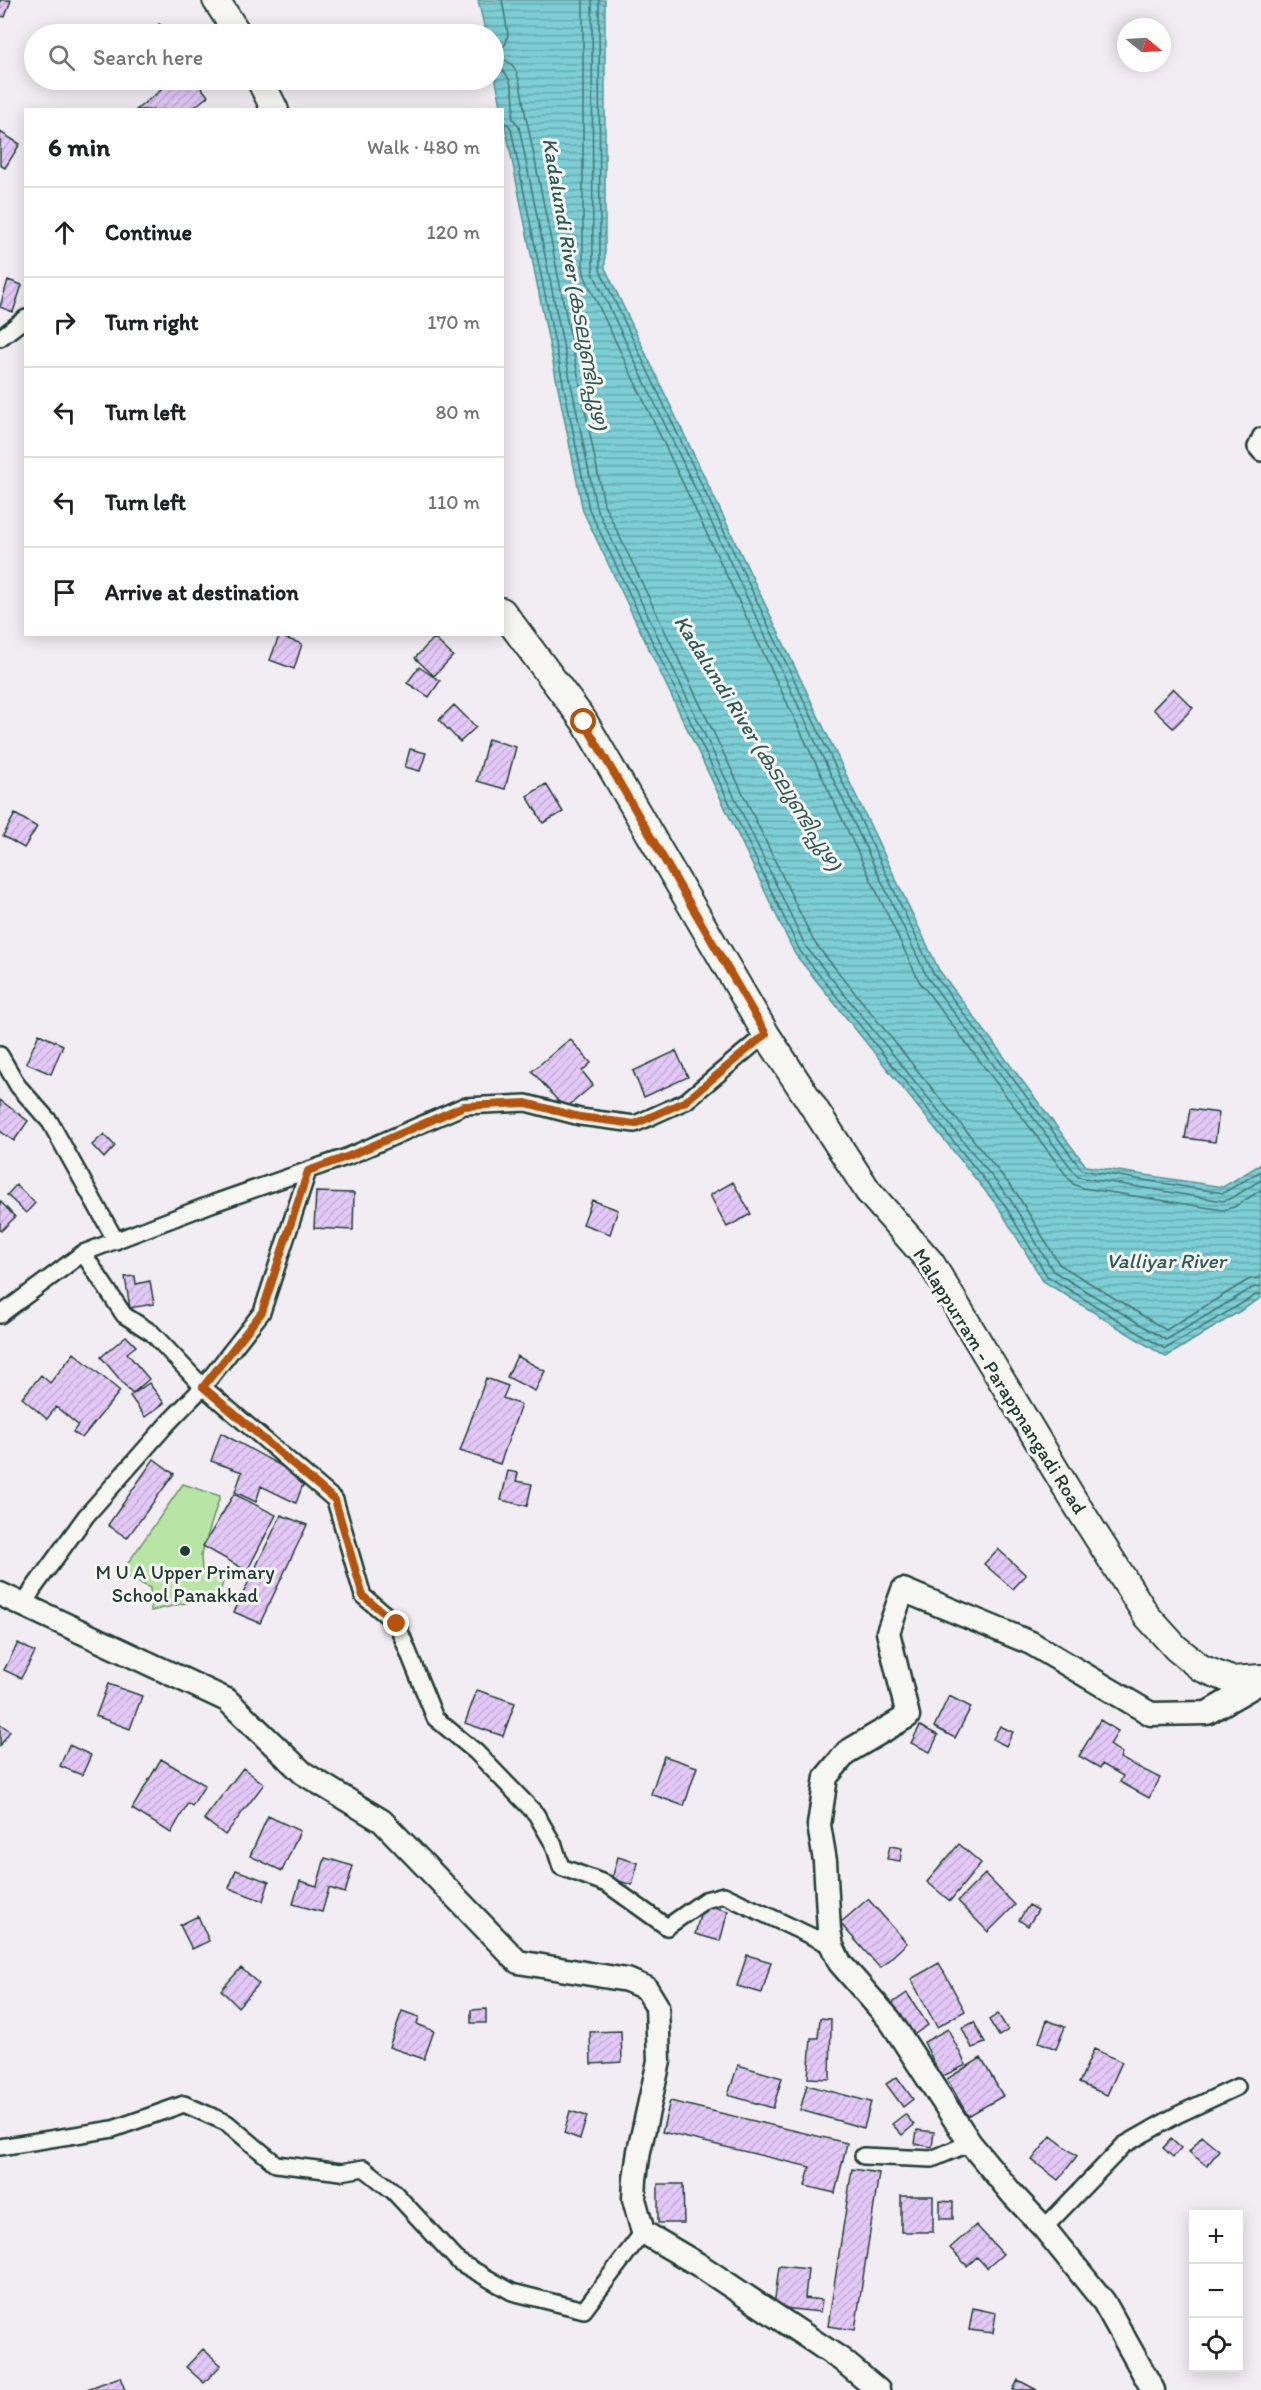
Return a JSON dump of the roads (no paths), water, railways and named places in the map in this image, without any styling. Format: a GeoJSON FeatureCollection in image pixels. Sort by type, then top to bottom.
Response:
{"type":"FeatureCollection","features":[{"type":"Feature","properties":{"kind":"main road"},"geometry":{"type":"LineString","coordinates":[[216,0],[232,24]]}},
{"type":"Feature","properties":{"kind":"main road"},"geometry":{"type":"LineString","coordinates":[[266,90],[274,108]]}},
{"type":"Feature","properties":{"kind":"main road","name":"Malappurram - Parappnangadi Road"},"geometry":{"type":"LineString","coordinates":[[504,614],[584,722],[766,1034],[868,1191],[931,1263],[1073,1500],[1147,1616],[1176,1648],[1202,1668],[1231,1680],[1261,1680]]}},
{"type":"Feature","properties":{"kind":"main road"},"geometry":{"type":"LineString","coordinates":[[1153,2390],[1104,2302],[1044,2228],[970,2143],[890,2020],[840,1963],[832,1946],[829,1930],[825,1861],[819,1825],[826,1778],[847,1752],[908,1716],[888,1632],[903,1590],[1031,1643],[1151,1713],[1208,1713],[1261,1680]]}},
{"type":"Feature","properties":{"kind":"main road"},"geometry":{"type":"LineString","coordinates":[[0,1594],[227,1700],[303,1773],[382,1821],[518,1962],[627,1980],[646,1988],[657,2006],[659,2061],[635,2179],[634,2199],[643,2232],[699,2265],[842,2360],[878,2390]]}},
{"type":"Feature","properties":{"kind":"street"},"geometry":{"type":"LineString","coordinates":[[0,339],[24,320]]}},
{"type":"Feature","properties":{"kind":"street"},"geometry":{"type":"LineString","coordinates":[[1261,436],[1256,447],[1261,453]]}},
{"type":"Feature","properties":{"kind":"street"},"geometry":{"type":"LineString","coordinates":[[0,1315],[83,1253],[349,1156],[464,1106],[526,1103],[580,1117],[635,1124],[686,1101],[766,1034]]}},
{"type":"Feature","properties":{"kind":"street"},"geometry":{"type":"LineString","coordinates":[[0,1055],[18,1086],[50,1122],[116,1241]]}},
{"type":"Feature","properties":{"kind":"street"},"geometry":{"type":"LineString","coordinates":[[24,1605],[86,1516],[203,1387],[262,1312],[308,1171]]}},
{"type":"Feature","properties":{"kind":"street"},"geometry":{"type":"LineString","coordinates":[[83,1253],[124,1315],[152,1333],[203,1387],[335,1500],[363,1596],[397,1624],[435,1718],[476,1752],[536,1814],[554,1845],[561,1867],[607,1884],[667,1927],[705,1900],[724,1895],[832,1946]]}},
{"type":"Feature","properties":{"kind":"street"},"geometry":{"type":"LineString","coordinates":[[1044,2228],[1124,2145],[1177,2115],[1237,2087]]}},
{"type":"Feature","properties":{"kind":"street"},"geometry":{"type":"LineString","coordinates":[[0,2147],[113,2129],[184,2104],[227,2123],[276,2164],[341,2172],[364,2168],[393,2191],[459,2262],[512,2292],[584,2310],[643,2232]]}},
{"type":"Feature","properties":{"kind":"street"},"geometry":{"type":"LineString","coordinates":[[863,2156],[932,2159],[970,2143]]}},
{"type":"Feature","properties":{"kind":"water","name":"Valliyar River"},"geometry":{"type":"Polygon","coordinates":[[[478,0],[605,0],[605,268],[939,970],[1086,1166],[1223,1187],[1261,1164],[1261,1298],[1166,1357],[1043,1281],[999,1208],[795,954],[583,511],[504,120],[504,108],[501,108],[498,90],[504,90],[504,24],[484,24],[478,0]]]}},
{"type":"Feature","properties":{"kind":"place","name":"M U A Upper Primary School Panakkad"},"geometry":{"type":"Point","coordinates":[185,1551]}},
{"type":"Feature","properties":{"kind":"water label","name":"Kadalundi River (കടലുണ്ടിപ്പുഴ)"},"geometry":{"type":"Point","coordinates":[575,284]}},
{"type":"Feature","properties":{"kind":"water label","name":"Kadalundi River (കടലുണ്ടിപ്പുഴ)"},"geometry":{"type":"Point","coordinates":[758,743]}}]}
